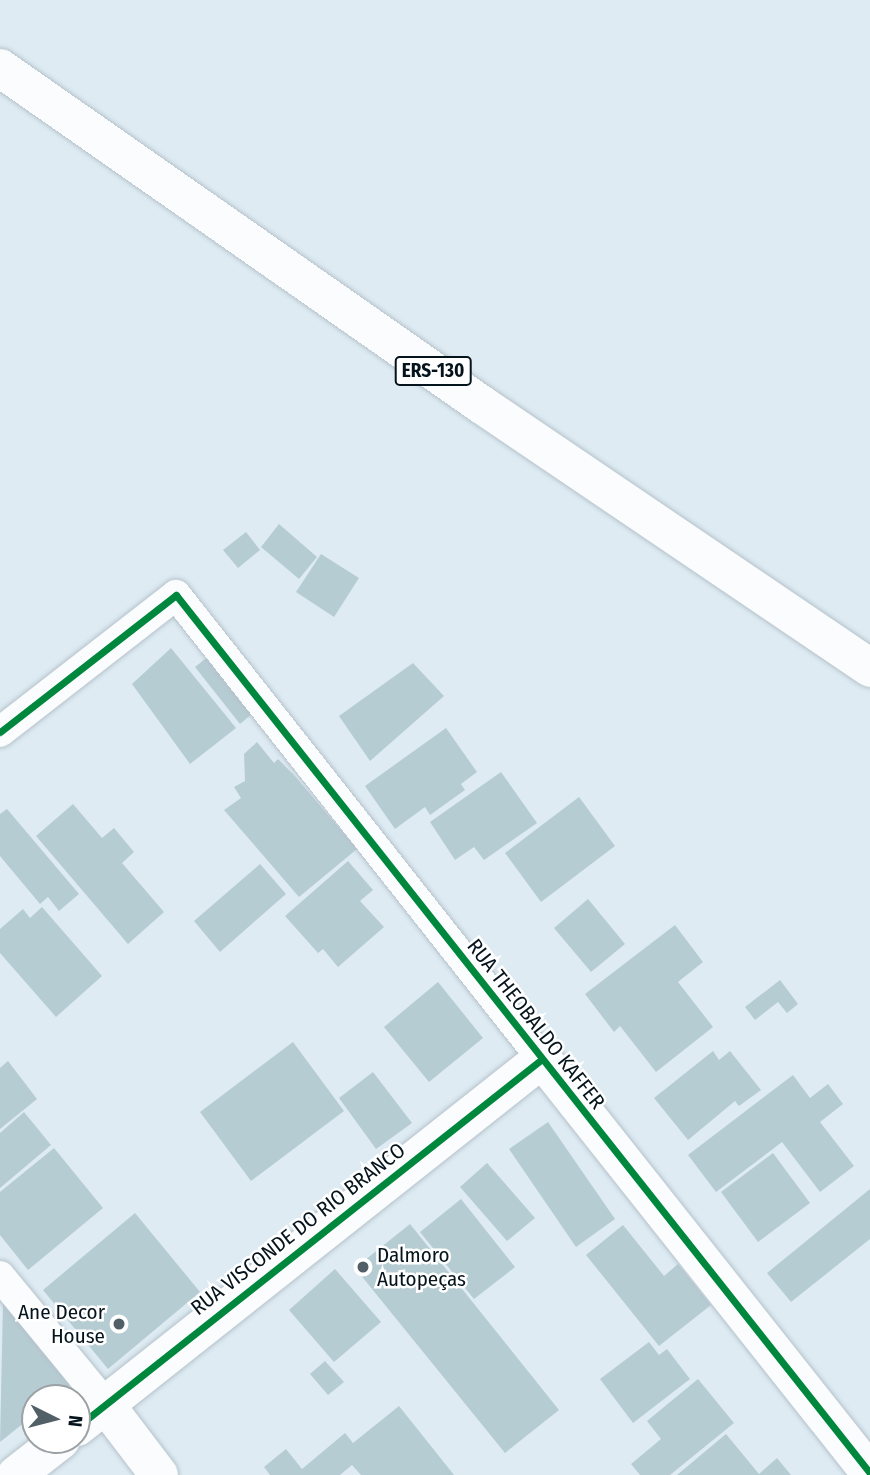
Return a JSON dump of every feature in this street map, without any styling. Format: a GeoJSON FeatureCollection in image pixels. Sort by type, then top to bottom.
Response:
{"type":"FeatureCollection","features":[{"type":"Feature","properties":{"kind":"street","name":"ERS-130"},"geometry":{"type":"LineString","coordinates":[[0,68],[482,405],[870,668]]}},
{"type":"Feature","properties":{"kind":"street","name":"RUA THEOBALDO KAFFER"},"geometry":{"type":"LineString","coordinates":[[0,732],[176,595],[870,1473]]}},
{"type":"Feature","properties":{"kind":"street","name":"RUA VISCONDE DO RIO BRANCO"},"geometry":{"type":"LineString","coordinates":[[91,1416],[542,1059]]}},
{"type":"Feature","properties":{"kind":"street"},"geometry":{"type":"LineString","coordinates":[[0,1276],[70,1384]]}},
{"type":"Feature","properties":{"kind":"street"},"geometry":{"type":"LineString","coordinates":[[91,1416],[159,1475]]}},
{"type":"Feature","properties":{"kind":"street"},"geometry":{"type":"LineString","coordinates":[[16,1475],[43,1454]]}},
{"type":"Feature","properties":{"kind":"building"},"geometry":{"type":"Polygon","coordinates":[[[279,524],[317,557],[299,579],[261,547],[279,524]]]}},
{"type":"Feature","properties":{"kind":"building"},"geometry":{"type":"Polygon","coordinates":[[[246,532],[260,550],[238,568],[223,550],[246,532]]]}},
{"type":"Feature","properties":{"kind":"building"},"geometry":{"type":"Polygon","coordinates":[[[321,554],[359,578],[334,617],[296,592],[321,554]]]}},
{"type":"Feature","properties":{"kind":"building"},"geometry":{"type":"Polygon","coordinates":[[[171,648],[236,728],[190,764],[132,684],[171,648]]]}},
{"type":"Feature","properties":{"kind":"building"},"geometry":{"type":"Polygon","coordinates":[[[209,656],[253,713],[240,724],[195,667],[209,656]]]}},
{"type":"Feature","properties":{"kind":"building"},"geometry":{"type":"Polygon","coordinates":[[[413,663],[444,696],[370,761],[339,716],[413,663]]]}},
{"type":"Feature","properties":{"kind":"building"},"geometry":{"type":"Polygon","coordinates":[[[446,728],[477,772],[461,784],[465,790],[430,815],[425,807],[395,829],[365,786],[446,728]]]}},
{"type":"Feature","properties":{"kind":"building"},"geometry":{"type":"Polygon","coordinates":[[[257,742],[274,763],[278,759],[294,775],[357,849],[299,897],[224,810],[241,798],[234,787],[245,781],[244,754],[257,742]]]}},
{"type":"Feature","properties":{"kind":"building"},"geometry":{"type":"Polygon","coordinates":[[[501,772],[537,823],[484,860],[474,847],[455,860],[430,822],[501,772]]]}},
{"type":"Feature","properties":{"kind":"building"},"geometry":{"type":"Polygon","coordinates":[[[579,797],[615,846],[541,902],[505,853],[579,797]]]}},
{"type":"Feature","properties":{"kind":"building"},"geometry":{"type":"Polygon","coordinates":[[[73,804],[102,838],[114,828],[134,852],[122,863],[164,912],[128,944],[36,836],[73,804]]]}},
{"type":"Feature","properties":{"kind":"building"},"geometry":{"type":"Polygon","coordinates":[[[7,809],[79,894],[59,911],[48,897],[40,904],[0,856],[0,814],[7,809]]]}},
{"type":"Feature","properties":{"kind":"building"},"geometry":{"type":"Polygon","coordinates":[[[348,861],[373,890],[360,901],[384,927],[338,967],[323,949],[318,953],[285,916],[348,861]]]}},
{"type":"Feature","properties":{"kind":"building"},"geometry":{"type":"Polygon","coordinates":[[[260,864],[286,894],[220,952],[194,921],[260,864]]]}},
{"type":"Feature","properties":{"kind":"building"},"geometry":{"type":"Polygon","coordinates":[[[588,899],[625,944],[591,972],[554,928],[588,899]]]}},
{"type":"Feature","properties":{"kind":"building"},"geometry":{"type":"Polygon","coordinates":[[[42,907],[102,976],[56,1017],[0,953],[0,929],[23,909],[30,918],[42,907]]]}},
{"type":"Feature","properties":{"kind":"building"},"geometry":{"type":"Polygon","coordinates":[[[675,925],[703,962],[678,982],[713,1027],[656,1072],[620,1026],[614,1032],[585,994],[675,925]]]}},
{"type":"Feature","properties":{"kind":"building"},"geometry":{"type":"Polygon","coordinates":[[[780,980],[798,1004],[787,1013],[778,1002],[755,1020],[745,1007],[780,980]]]}},
{"type":"Feature","properties":{"kind":"building"},"geometry":{"type":"Polygon","coordinates":[[[438,982],[483,1038],[429,1082],[384,1027],[438,982]]]}},
{"type":"Feature","properties":{"kind":"building"},"geometry":{"type":"Polygon","coordinates":[[[293,1042],[344,1111],[251,1181],[200,1112],[293,1042]]]}},
{"type":"Feature","properties":{"kind":"building"},"geometry":{"type":"Polygon","coordinates":[[[713,1051],[719,1060],[730,1051],[761,1090],[739,1106],[735,1101],[688,1140],[654,1098],[713,1051]]]}},
{"type":"Feature","properties":{"kind":"building"},"geometry":{"type":"Polygon","coordinates":[[[8,1061],[37,1099],[0,1129],[0,1068],[8,1061]]]}},
{"type":"Feature","properties":{"kind":"building"},"geometry":{"type":"Polygon","coordinates":[[[373,1072],[412,1123],[376,1149],[339,1098],[373,1072]]]}},
{"type":"Feature","properties":{"kind":"building"},"geometry":{"type":"Polygon","coordinates":[[[793,1075],[810,1098],[828,1084],[843,1104],[820,1122],[854,1166],[820,1192],[782,1142],[716,1192],[688,1155],[793,1075]]]}},
{"type":"Feature","properties":{"kind":"building"},"geometry":{"type":"Polygon","coordinates":[[[24,1112],[51,1145],[0,1188],[0,1133],[24,1112]]]}},
{"type":"Feature","properties":{"kind":"building"},"geometry":{"type":"Polygon","coordinates":[[[548,1122],[615,1219],[576,1247],[509,1149],[548,1122]]]}},
{"type":"Feature","properties":{"kind":"building"},"geometry":{"type":"Polygon","coordinates":[[[54,1148],[103,1208],[28,1270],[0,1235],[0,1192],[54,1148]]]}},
{"type":"Feature","properties":{"kind":"building"},"geometry":{"type":"Polygon","coordinates":[[[773,1153],[810,1203],[758,1242],[721,1192],[773,1153]]]}},
{"type":"Feature","properties":{"kind":"building"},"geometry":{"type":"Polygon","coordinates":[[[487,1163],[535,1218],[507,1241],[460,1187],[487,1163]]]}},
{"type":"Feature","properties":{"kind":"building"},"geometry":{"type":"Polygon","coordinates":[[[870,1189],[870,1239],[791,1302],[767,1273],[870,1189]]]}},
{"type":"Feature","properties":{"kind":"building"},"geometry":{"type":"Polygon","coordinates":[[[461,1199],[515,1267],[474,1299],[420,1232],[461,1199]]]}},
{"type":"Feature","properties":{"kind":"building"},"geometry":{"type":"Polygon","coordinates":[[[135,1213],[200,1292],[108,1369],[43,1290],[135,1213]]]}},
{"type":"Feature","properties":{"kind":"building"},"geometry":{"type":"Polygon","coordinates":[[[410,1224],[559,1410],[505,1453],[355,1268],[410,1224]]]}},
{"type":"Feature","properties":{"kind":"building"},"geometry":{"type":"Polygon","coordinates":[[[623,1225],[664,1276],[678,1264],[711,1305],[659,1346],[586,1255],[623,1225]]]}},
{"type":"Feature","properties":{"kind":"building"},"geometry":{"type":"Polygon","coordinates":[[[335,1269],[381,1322],[334,1362],[289,1310],[335,1269]]]}},
{"type":"Feature","properties":{"kind":"building"},"geometry":{"type":"Polygon","coordinates":[[[3,1302],[69,1384],[21,1384],[21,1425],[0,1442],[3,1302]]]}},
{"type":"Feature","properties":{"kind":"building"},"geometry":{"type":"Polygon","coordinates":[[[649,1342],[659,1355],[667,1349],[690,1379],[633,1423],[600,1379],[649,1342]]]}},
{"type":"Feature","properties":{"kind":"building"},"geometry":{"type":"Polygon","coordinates":[[[325,1361],[344,1382],[328,1395],[310,1374],[325,1361]]]}},
{"type":"Feature","properties":{"kind":"building"},"geometry":{"type":"Polygon","coordinates":[[[698,1379],[734,1423],[670,1475],[640,1475],[631,1464],[661,1439],[647,1421],[698,1379]]]}},
{"type":"Feature","properties":{"kind":"building"},"geometry":{"type":"Polygon","coordinates":[[[399,1406],[454,1475],[361,1475],[352,1465],[340,1475],[270,1475],[264,1467],[286,1449],[302,1469],[345,1433],[353,1443],[399,1406]]]}},
{"type":"Feature","properties":{"kind":"building"},"geometry":{"type":"Polygon","coordinates":[[[726,1434],[759,1474],[777,1458],[791,1475],[677,1475],[726,1434]]]}},
{"type":"Feature","properties":{"kind":"cycle path"},"geometry":{"type":"LineString","coordinates":[[0,732],[176,595],[870,1473]]}},
{"type":"Feature","properties":{"kind":"cycle path"},"geometry":{"type":"LineString","coordinates":[[91,1416],[542,1059]]}},
{"type":"Feature","properties":{"kind":"place","name":"Dalmoro Autopeças"},"geometry":{"type":"Point","coordinates":[363,1267]}},
{"type":"Feature","properties":{"kind":"place","name":"Ane Decor House"},"geometry":{"type":"Point","coordinates":[119,1324]}}]}
